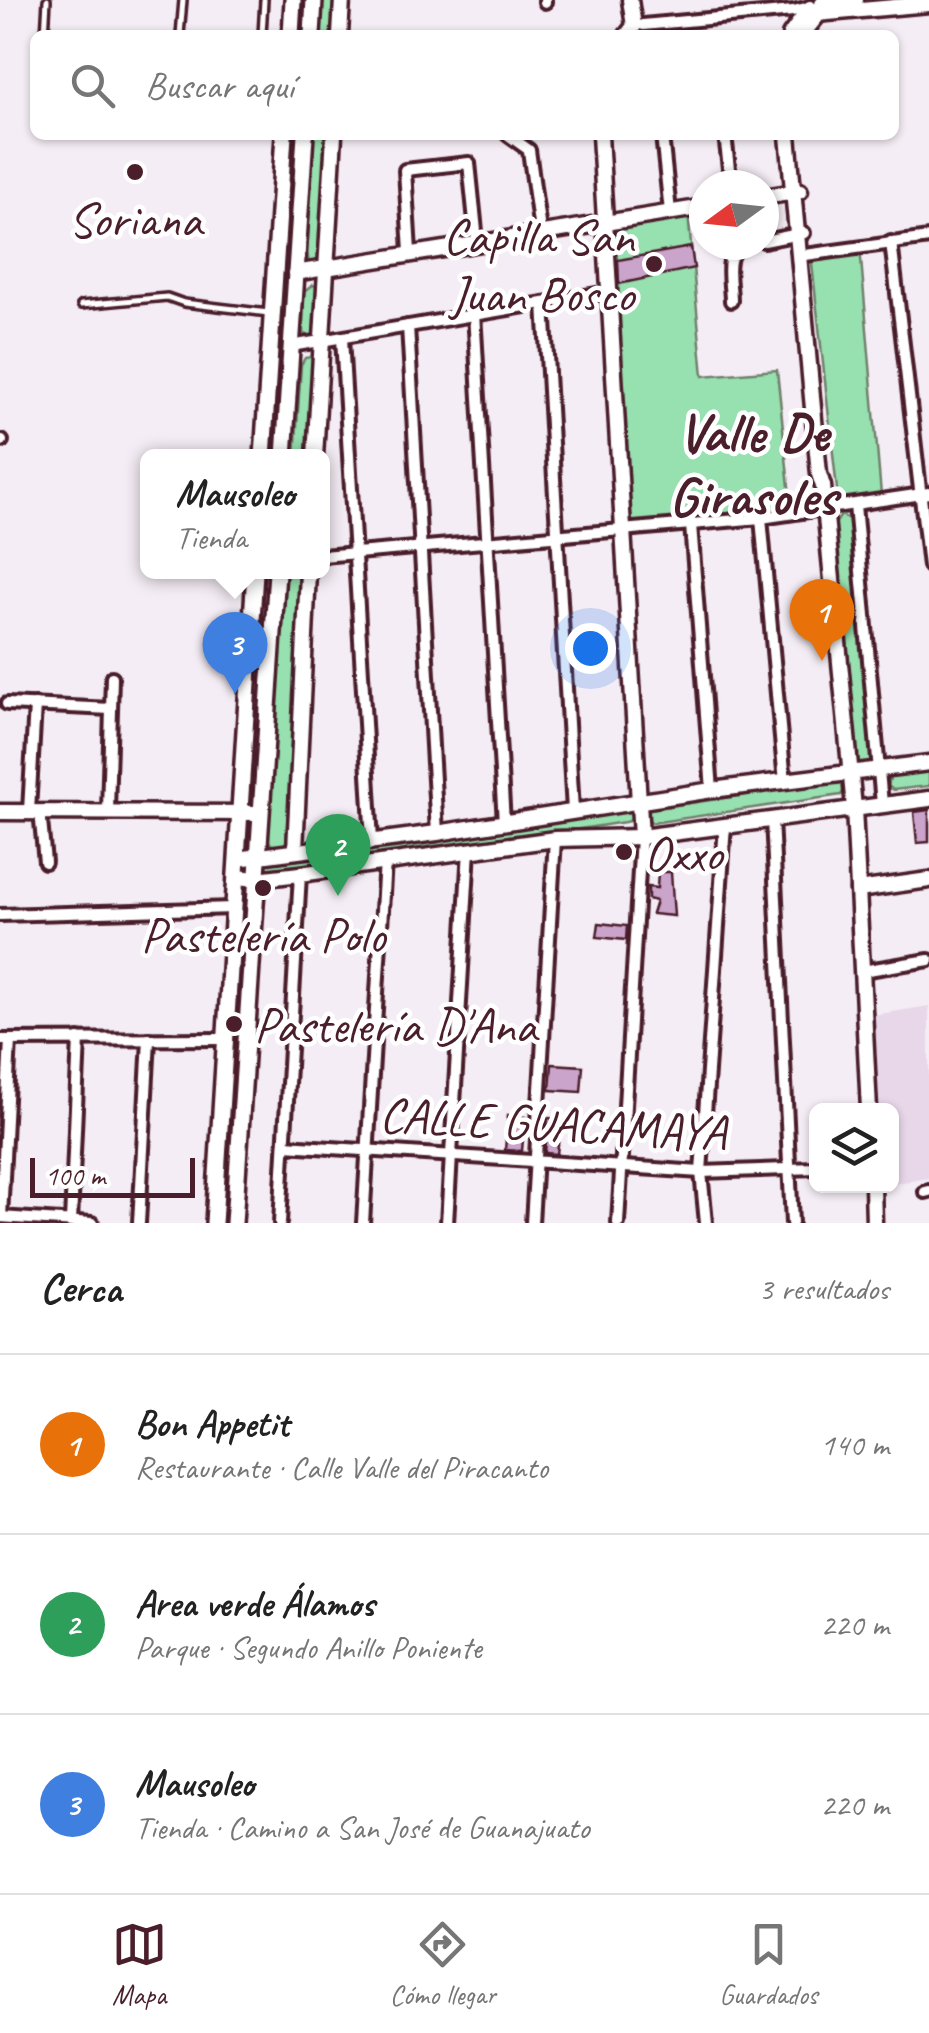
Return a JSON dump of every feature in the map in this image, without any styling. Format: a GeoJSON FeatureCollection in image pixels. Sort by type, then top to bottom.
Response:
{"type":"FeatureCollection","features":[{"type":"Feature","properties":{"kind":"main road"},"geometry":{"type":"LineString","coordinates":[[291,30],[293,0]]}},
{"type":"Feature","properties":{"kind":"main road"},"geometry":{"type":"LineString","coordinates":[[312,30],[314,0]]}},
{"type":"Feature","properties":{"kind":"main road"},"geometry":{"type":"LineString","coordinates":[[340,30],[342,0]]}},
{"type":"Feature","properties":{"kind":"main road"},"geometry":{"type":"LineString","coordinates":[[630,0],[634,28]]}},
{"type":"Feature","properties":{"kind":"main road"},"geometry":{"type":"LineString","coordinates":[[794,30],[815,7],[856,0]]}},
{"type":"Feature","properties":{"kind":"main road"},"geometry":{"type":"LineString","coordinates":[[815,7],[929,4]]}},
{"type":"Feature","properties":{"kind":"main road"},"geometry":{"type":"LineString","coordinates":[[804,30],[815,7]]}},
{"type":"Feature","properties":{"kind":"main road"},"geometry":{"type":"LineString","coordinates":[[263,449],[284,140]]}},
{"type":"Feature","properties":{"kind":"main road"},"geometry":{"type":"LineString","coordinates":[[285,449],[305,140]]}},
{"type":"Feature","properties":{"kind":"main road"},"geometry":{"type":"LineString","coordinates":[[315,449],[334,140]]}},
{"type":"Feature","properties":{"kind":"main road"},"geometry":{"type":"LineString","coordinates":[[600,140],[641,837]]}},
{"type":"Feature","properties":{"kind":"main road"},"geometry":{"type":"LineString","coordinates":[[789,140],[801,233],[818,474],[823,486],[854,808],[870,1103]]}},
{"type":"Feature","properties":{"kind":"main road"},"geometry":{"type":"LineString","coordinates":[[796,191],[797,140]]}},
{"type":"Feature","properties":{"kind":"main road"},"geometry":{"type":"LineString","coordinates":[[779,194],[796,191]]}},
{"type":"Feature","properties":{"kind":"main road"},"geometry":{"type":"LineString","coordinates":[[296,272],[689,209]]}},
{"type":"Feature","properties":{"kind":"main road"},"geometry":{"type":"LineString","coordinates":[[214,1223],[255,579]]}},
{"type":"Feature","properties":{"kind":"main road"},"geometry":{"type":"LineString","coordinates":[[234,1223],[277,579]]}},
{"type":"Feature","properties":{"kind":"main road"},"geometry":{"type":"LineString","coordinates":[[296,851],[308,579]]}},
{"type":"Feature","properties":{"kind":"main road"},"geometry":{"type":"LineString","coordinates":[[237,859],[437,834],[712,790],[929,764]]}},
{"type":"Feature","properties":{"kind":"main road"},"geometry":{"type":"LineString","coordinates":[[236,877],[300,874],[555,839],[641,837],[929,799]]}},
{"type":"Feature","properties":{"kind":"main road"},"geometry":{"type":"LineString","coordinates":[[0,812],[261,813]]}},
{"type":"Feature","properties":{"kind":"main road"},"geometry":{"type":"LineString","coordinates":[[858,890],[929,880]]}},
{"type":"Feature","properties":{"kind":"main road"},"geometry":{"type":"LineString","coordinates":[[873,1193],[874,1223]]}},
{"type":"Feature","properties":{"kind":"street"},"geometry":{"type":"LineString","coordinates":[[634,28],[815,7]]}},
{"type":"Feature","properties":{"kind":"street"},"geometry":{"type":"LineString","coordinates":[[515,140],[529,150],[540,231]]}},
{"type":"Feature","properties":{"kind":"street"},"geometry":{"type":"LineString","coordinates":[[663,140],[670,212]]}},
{"type":"Feature","properties":{"kind":"street"},"geometry":{"type":"LineString","coordinates":[[725,140],[729,170]]}},
{"type":"Feature","properties":{"kind":"street"},"geometry":{"type":"LineString","coordinates":[[410,252],[406,170],[468,163],[477,241]]}},
{"type":"Feature","properties":{"kind":"street"},"geometry":{"type":"LineString","coordinates":[[779,237],[801,233]]}},
{"type":"Feature","properties":{"kind":"street"},"geometry":{"type":"LineString","coordinates":[[802,256],[929,238]]}},
{"type":"Feature","properties":{"kind":"street"},"geometry":{"type":"LineString","coordinates":[[890,242],[925,493],[929,566]]}},
{"type":"Feature","properties":{"kind":"street"},"geometry":{"type":"LineString","coordinates":[[730,260],[731,301]]}},
{"type":"Feature","properties":{"kind":"street"},"geometry":{"type":"LineString","coordinates":[[292,346],[608,292]]}},
{"type":"Feature","properties":{"kind":"street"},"geometry":{"type":"LineString","coordinates":[[544,302],[572,811]]}},
{"type":"Feature","properties":{"kind":"street"},"geometry":{"type":"LineString","coordinates":[[474,313],[504,823]]}},
{"type":"Feature","properties":{"kind":"street"},"geometry":{"type":"LineString","coordinates":[[408,326],[437,834]]}},
{"type":"Feature","properties":{"kind":"street"},"geometry":{"type":"LineString","coordinates":[[342,338],[372,841]]}},
{"type":"Feature","properties":{"kind":"street"},"geometry":{"type":"LineString","coordinates":[[330,556],[761,518],[925,493]]}},
{"type":"Feature","properties":{"kind":"street"},"geometry":{"type":"LineString","coordinates":[[854,505],[882,804]]}},
{"type":"Feature","properties":{"kind":"street"},"geometry":{"type":"LineString","coordinates":[[761,518],[785,782]]}},
{"type":"Feature","properties":{"kind":"street"},"geometry":{"type":"LineString","coordinates":[[691,525],[712,790]]}},
{"type":"Feature","properties":{"kind":"street"},"geometry":{"type":"LineString","coordinates":[[108,810],[112,677]]}},
{"type":"Feature","properties":{"kind":"street"},"geometry":{"type":"LineString","coordinates":[[7,704],[112,710]]}},
{"type":"Feature","properties":{"kind":"street"},"geometry":{"type":"LineString","coordinates":[[35,705],[34,811],[45,862]]}},
{"type":"Feature","properties":{"kind":"street"},"geometry":{"type":"LineString","coordinates":[[772,819],[792,1223]]}},
{"type":"Feature","properties":{"kind":"street"},"geometry":{"type":"LineString","coordinates":[[706,1223],[702,1172],[726,825]]}},
{"type":"Feature","properties":{"kind":"street"},"geometry":{"type":"LineString","coordinates":[[618,1223],[641,837]]}},
{"type":"Feature","properties":{"kind":"street"},"geometry":{"type":"LineString","coordinates":[[532,1223],[555,839]]}},
{"type":"Feature","properties":{"kind":"street"},"geometry":{"type":"LineString","coordinates":[[447,1223],[469,848]]}},
{"type":"Feature","properties":{"kind":"street"},"geometry":{"type":"LineString","coordinates":[[363,1223],[385,861]]}},
{"type":"Feature","properties":{"kind":"street"},"geometry":{"type":"LineString","coordinates":[[280,1223],[300,874]]}},
{"type":"Feature","properties":{"kind":"street"},"geometry":{"type":"LineString","coordinates":[[0,915],[234,908]]}},
{"type":"Feature","properties":{"kind":"street"},"geometry":{"type":"LineString","coordinates":[[862,971],[929,960]]}},
{"type":"Feature","properties":{"kind":"street"},"geometry":{"type":"LineString","coordinates":[[71,1222],[79,1039]]}},
{"type":"Feature","properties":{"kind":"street"},"geometry":{"type":"LineString","coordinates":[[139,1223],[149,1039]]}},
{"type":"Feature","properties":{"kind":"street"},"geometry":{"type":"LineString","coordinates":[[92,1223],[1,1218],[5,1040],[226,1039]]}},
{"type":"Feature","properties":{"kind":"street","name":"CALLE GUACAMAYA"},"geometry":{"type":"LineString","coordinates":[[285,1145],[702,1172],[809,1168]]}},
{"type":"Feature","properties":{"kind":"lane"},"geometry":{"type":"LineString","coordinates":[[45,30],[48,0]]}},
{"type":"Feature","properties":{"kind":"lane"},"geometry":{"type":"LineString","coordinates":[[180,30],[183,0]]}},
{"type":"Feature","properties":{"kind":"lane"},"geometry":{"type":"LineString","coordinates":[[262,30],[264,0]]}},
{"type":"Feature","properties":{"kind":"lane"},"geometry":{"type":"LineString","coordinates":[[81,305],[167,297],[184,303],[272,313]]}},
{"type":"Feature","properties":{"kind":"shaded area"},"geometry":{"type":"Polygon","coordinates":[[[929,1006],[929,1178],[899,1183],[899,1103],[879,1103],[873,1015],[929,1006]]]}},
{"type":"Feature","properties":{"kind":"green space"},"geometry":{"type":"Polygon","coordinates":[[[322,0],[336,0],[334,30],[320,30],[322,0]]]}},
{"type":"Feature","properties":{"kind":"green space"},"geometry":{"type":"Polygon","coordinates":[[[314,140],[328,140],[320,264],[315,267],[309,263],[314,140]]]}},
{"type":"Feature","properties":{"kind":"green space"},"geometry":{"type":"Polygon","coordinates":[[[688,212],[689,260],[692,260],[703,376],[777,370],[791,506],[627,526],[606,224],[688,212]]]}},
{"type":"Feature","properties":{"kind":"green space"},"geometry":{"type":"Polygon","coordinates":[[[860,247],[881,495],[838,499],[811,255],[860,247]]]}},
{"type":"Feature","properties":{"kind":"green space"},"geometry":{"type":"Polygon","coordinates":[[[313,285],[319,287],[315,336],[311,339],[303,333],[304,292],[313,285]]]}},
{"type":"Feature","properties":{"kind":"green space"},"geometry":{"type":"Polygon","coordinates":[[[305,358],[314,358],[310,449],[296,449],[301,365],[305,358]]]}},
{"type":"Feature","properties":{"kind":"green space"},"geometry":{"type":"Polygon","coordinates":[[[841,515],[849,519],[851,530],[871,760],[867,766],[856,768],[833,527],[841,515]]]}},
{"type":"Feature","properties":{"kind":"green space"},"geometry":{"type":"Polygon","coordinates":[[[286,579],[302,579],[286,842],[283,847],[274,848],[268,840],[286,579]]]}},
{"type":"Feature","properties":{"kind":"green space"},"geometry":{"type":"Polygon","coordinates":[[[929,771],[929,786],[893,790],[888,786],[891,775],[929,771]]]}},
{"type":"Feature","properties":{"kind":"green space"},"geometry":{"type":"Polygon","coordinates":[[[843,781],[846,787],[841,795],[652,823],[645,816],[650,809],[843,781]]]}},
{"type":"Feature","properties":{"kind":"green space"},"geometry":{"type":"Polygon","coordinates":[[[633,808],[633,820],[625,822],[288,874],[265,873],[266,860],[633,808]]]}},
{"type":"Feature","properties":{"kind":"building","name":"Capilla San Juan Bosco"},"geometry":{"type":"Polygon","coordinates":[[[689,247],[694,268],[619,284],[618,260],[689,247]]]}},
{"type":"Feature","properties":{"kind":"building"},"geometry":{"type":"Polygon","coordinates":[[[929,810],[929,842],[917,843],[914,812],[929,810]]]}},
{"type":"Feature","properties":{"kind":"building"},"geometry":{"type":"Polygon","coordinates":[[[658,872],[671,872],[674,916],[652,914],[656,901],[648,899],[648,887],[657,888],[658,872]]]}},
{"type":"Feature","properties":{"kind":"building"},"geometry":{"type":"Polygon","coordinates":[[[599,923],[627,926],[626,940],[597,937],[599,923]]]}},
{"type":"Feature","properties":{"kind":"building"},"geometry":{"type":"Polygon","coordinates":[[[552,1064],[583,1066],[581,1092],[550,1090],[552,1064]]]}},
{"type":"Feature","properties":{"kind":"building"},"geometry":{"type":"Polygon","coordinates":[[[508,1115],[525,1117],[522,1151],[505,1150],[508,1115]]]}},
{"type":"Feature","properties":{"kind":"building"},"geometry":{"type":"Polygon","coordinates":[[[548,1118],[561,1119],[557,1154],[545,1153],[548,1118]]]}},
{"type":"Feature","properties":{"kind":"place","name":"Soriana"},"geometry":{"type":"Point","coordinates":[135,172]}},
{"type":"Feature","properties":{"kind":"place","name":"Capilla San Juan Bosco"},"geometry":{"type":"Point","coordinates":[654,264]}},
{"type":"Feature","properties":{"kind":"place","name":"Bon Appetit"},"geometry":{"type":"Point","coordinates":[822,661]}},
{"type":"Feature","properties":{"kind":"place","name":"Mausoleo"},"geometry":{"type":"Point","coordinates":[235,694]}},
{"type":"Feature","properties":{"kind":"place","name":"Oxxo"},"geometry":{"type":"Point","coordinates":[624,852]}},
{"type":"Feature","properties":{"kind":"place","name":"Pastelería Polo"},"geometry":{"type":"Point","coordinates":[263,888]}},
{"type":"Feature","properties":{"kind":"place","name":"Area verde Álamos"},"geometry":{"type":"Point","coordinates":[338,896]}},
{"type":"Feature","properties":{"kind":"place","name":"Pastelería D'Ana"},"geometry":{"type":"Point","coordinates":[234,1024]}},
{"type":"Feature","properties":{"kind":"district","name":"Valle De Girasoles"},"geometry":{"type":"Point","coordinates":[753,464]}}]}
